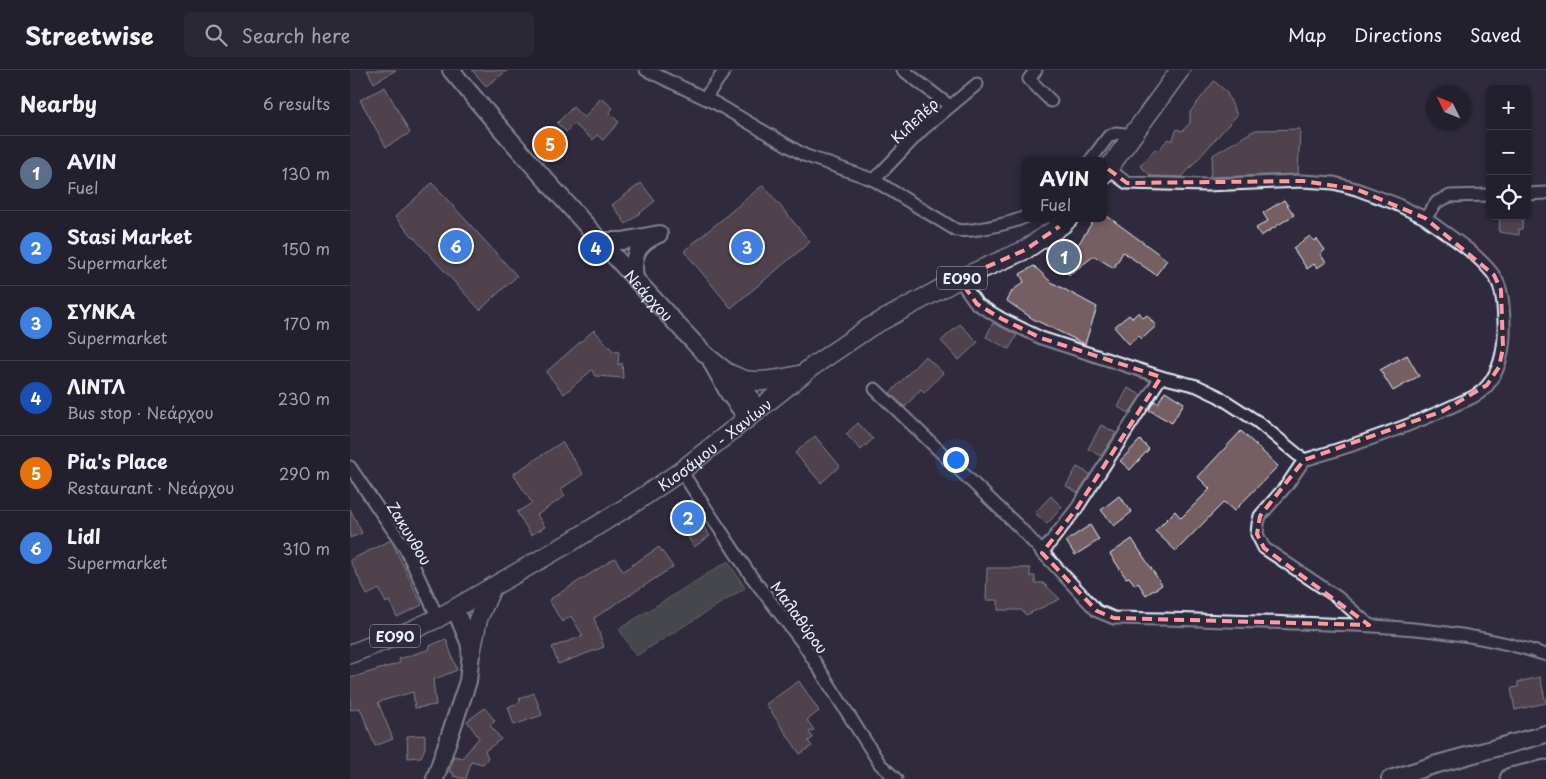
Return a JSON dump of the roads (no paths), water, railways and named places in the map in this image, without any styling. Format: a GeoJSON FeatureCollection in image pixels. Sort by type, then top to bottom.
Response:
{"type":"FeatureCollection","features":[{"type":"Feature","properties":{"kind":"highway"},"geometry":{"type":"LineString","coordinates":[[1511,779],[1546,771]]}},
{"type":"Feature","properties":{"kind":"main road"},"geometry":{"type":"LineString","coordinates":[[1107,170],[1180,70]]}},
{"type":"Feature","properties":{"kind":"main road","name":"Κισσάμου - Χανίων"},"geometry":{"type":"LineString","coordinates":[[350,654],[412,630],[455,609],[640,499],[681,471],[840,346],[870,327],[959,280],[1025,250],[1064,222]]}},
{"type":"Feature","properties":{"kind":"main road"},"geometry":{"type":"LineString","coordinates":[[726,378],[760,381],[780,380],[802,375]]}},
{"type":"Feature","properties":{"kind":"main road"},"geometry":{"type":"LineString","coordinates":[[471,653],[478,619],[492,587]]}},
{"type":"Feature","properties":{"kind":"street","name":"Νεάρχου"},"geometry":{"type":"LineString","coordinates":[[451,70],[586,226],[726,378],[748,392],[753,401],[752,416]]}},
{"type":"Feature","properties":{"kind":"street"},"geometry":{"type":"LineString","coordinates":[[646,70],[705,98],[804,154],[874,180],[956,230],[963,232],[1022,218]]}},
{"type":"Feature","properties":{"kind":"street"},"geometry":{"type":"LineString","coordinates":[[705,98],[725,70]]}},
{"type":"Feature","properties":{"kind":"street"},"geometry":{"type":"LineString","coordinates":[[903,70],[950,106]]}},
{"type":"Feature","properties":{"kind":"street"},"geometry":{"type":"LineString","coordinates":[[1036,70],[1029,79],[1051,100]]}},
{"type":"Feature","properties":{"kind":"street","name":"Κιλελέρ"},"geometry":{"type":"LineString","coordinates":[[874,180],[922,130],[977,84]]}},
{"type":"Feature","properties":{"kind":"street"},"geometry":{"type":"LineString","coordinates":[[1093,157],[1108,137],[1116,133],[1133,135]]}},
{"type":"Feature","properties":{"kind":"street"},"geometry":{"type":"LineString","coordinates":[[1107,174],[1127,183],[1206,185],[1303,181],[1334,183],[1356,189],[1426,216],[1483,263],[1494,275],[1501,290],[1504,329],[1503,348],[1499,367],[1487,386],[1480,393],[1443,411],[1352,445],[1304,460],[1287,485],[1260,516],[1257,534],[1264,548],[1337,598],[1369,625]]}},
{"type":"Feature","properties":{"kind":"street"},"geometry":{"type":"LineString","coordinates":[[1531,194],[1546,193]]}},
{"type":"Feature","properties":{"kind":"street"},"geometry":{"type":"LineString","coordinates":[[1426,216],[1437,202],[1450,196],[1486,195]]}},
{"type":"Feature","properties":{"kind":"street"},"geometry":{"type":"LineString","coordinates":[[601,241],[622,241],[659,234],[647,240],[636,254],[633,268],[635,279]]}},
{"type":"Feature","properties":{"kind":"street"},"geometry":{"type":"LineString","coordinates":[[959,280],[976,304],[1041,338],[1161,377],[1197,386],[1218,396],[1258,422],[1304,460]]}},
{"type":"Feature","properties":{"kind":"street"},"geometry":{"type":"LineString","coordinates":[[1042,552],[1077,508],[1161,377]]}},
{"type":"Feature","properties":{"kind":"street"},"geometry":{"type":"LineString","coordinates":[[875,389],[1020,528],[1097,611],[1114,618],[1369,625],[1463,635],[1518,646],[1546,655]]}},
{"type":"Feature","properties":{"kind":"street","name":"Ζακυνθου"},"geometry":{"type":"LineString","coordinates":[[350,467],[405,548],[438,618]]}},
{"type":"Feature","properties":{"kind":"street","name":"Μαλαθύρου"},"geometry":{"type":"LineString","coordinates":[[681,471],[751,576],[804,645],[880,764],[896,779]]}},
{"type":"Feature","properties":{"kind":"street"},"geometry":{"type":"LineString","coordinates":[[435,779],[468,681],[471,653],[469,642],[455,609]]}},
{"type":"Feature","properties":{"kind":"street"},"geometry":{"type":"LineString","coordinates":[[1390,779],[1546,734]]}},
{"type":"Feature","properties":{"kind":"place","name":"Pia's Place"},"geometry":{"type":"Point","coordinates":[550,144]}},
{"type":"Feature","properties":{"kind":"place","name":"Lidl"},"geometry":{"type":"Point","coordinates":[456,246]}},
{"type":"Feature","properties":{"kind":"place","name":"ΣΥΝΚΑ"},"geometry":{"type":"Point","coordinates":[747,247]}},
{"type":"Feature","properties":{"kind":"place","name":"ΛΙΝΤΛ"},"geometry":{"type":"Point","coordinates":[596,248]}},
{"type":"Feature","properties":{"kind":"place","name":"AVIN"},"geometry":{"type":"Point","coordinates":[1064,257]}},
{"type":"Feature","properties":{"kind":"place","name":"Stasi Market"},"geometry":{"type":"Point","coordinates":[688,518]}}]}
